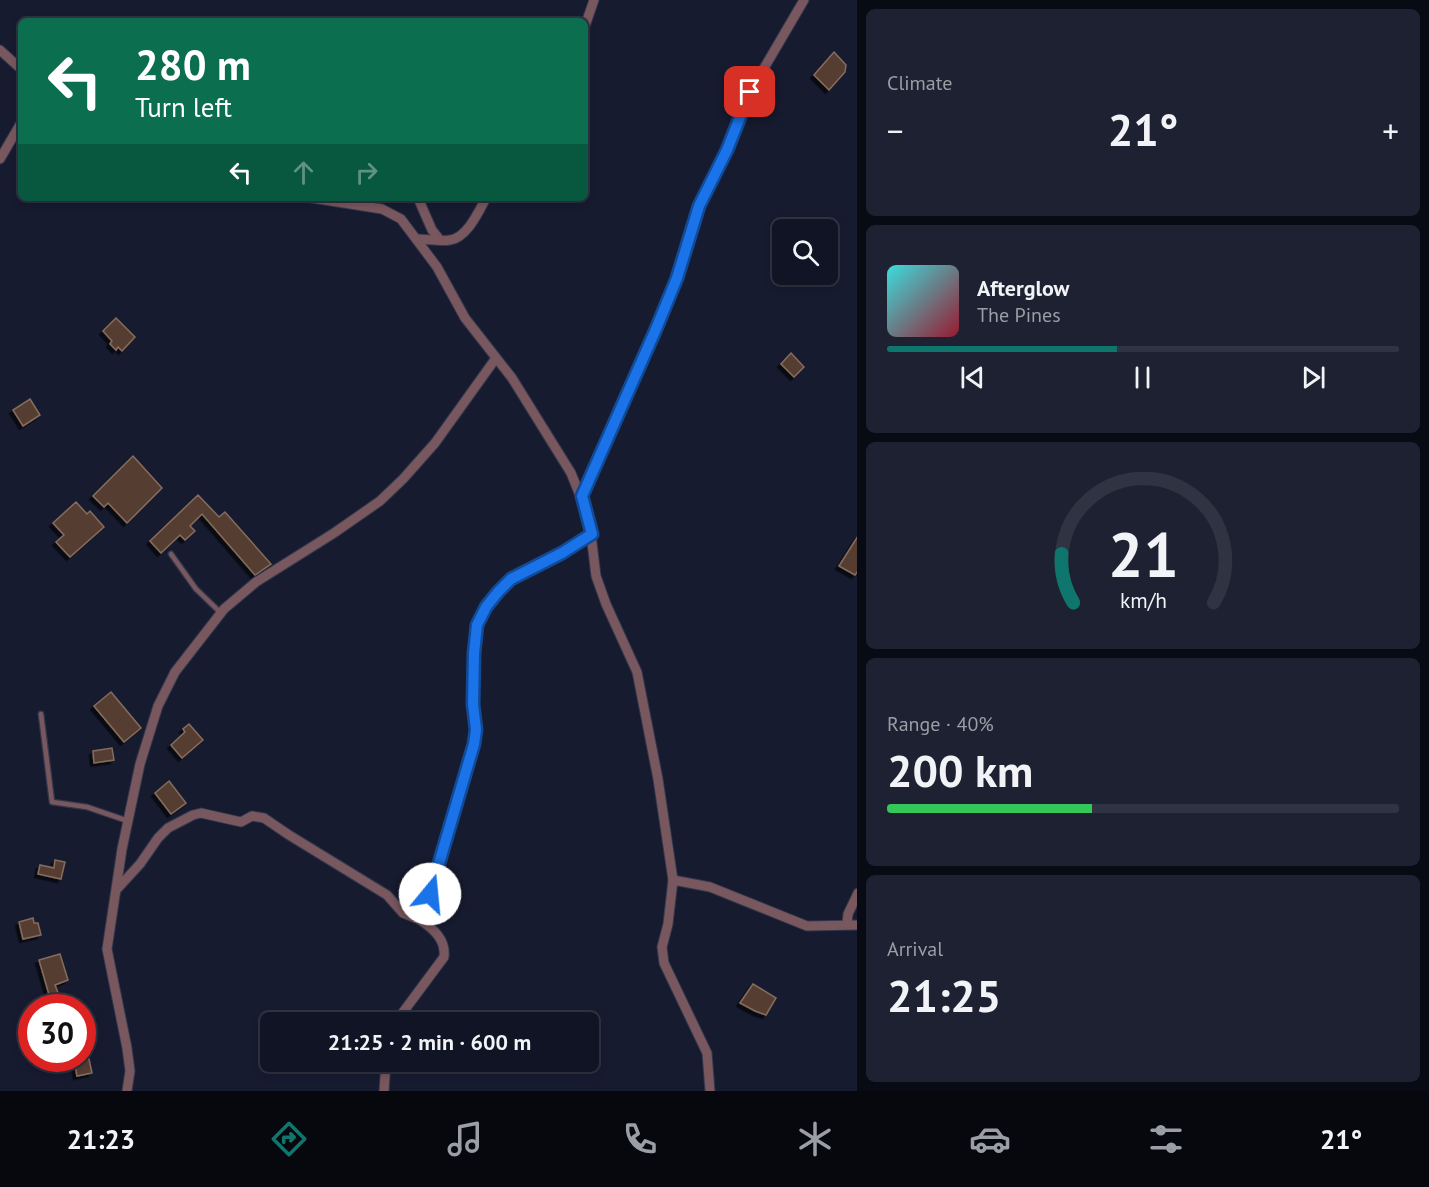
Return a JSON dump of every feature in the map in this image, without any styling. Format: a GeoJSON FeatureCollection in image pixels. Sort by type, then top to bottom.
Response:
{"type":"FeatureCollection","features":[{"type":"Feature","properties":{"kind":"street"},"geometry":{"type":"LineString","coordinates":[[588,18],[594,0]]}},
{"type":"Feature","properties":{"kind":"street"},"geometry":{"type":"LineString","coordinates":[[582,496],[656,329],[677,278],[699,206],[727,150],[750,92],[804,0]]}},
{"type":"Feature","properties":{"kind":"street"},"geometry":{"type":"LineString","coordinates":[[0,50],[18,66]]}},
{"type":"Feature","properties":{"kind":"street"},"geometry":{"type":"LineString","coordinates":[[0,159],[18,128]]}},
{"type":"Feature","properties":{"kind":"street"},"geometry":{"type":"LineString","coordinates":[[331,201],[382,209],[401,219],[437,267],[465,318],[512,378],[548,434],[582,496],[592,534],[596,576],[606,604],[638,672],[658,779],[673,880],[668,924],[662,947],[664,963],[707,1053],[710,1091]]}},
{"type":"Feature","properties":{"kind":"street"},"geometry":{"type":"LineString","coordinates":[[419,201],[432,230],[440,240]]}},
{"type":"Feature","properties":{"kind":"street"},"geometry":{"type":"LineString","coordinates":[[417,239],[452,240],[459,236],[484,201]]}},
{"type":"Feature","properties":{"kind":"street"},"geometry":{"type":"LineString","coordinates":[[127,1091],[129,1071],[127,1048],[107,949],[128,821],[140,764],[158,706],[175,672],[221,613],[256,582],[380,501],[403,479],[435,443],[496,358]]}},
{"type":"Feature","properties":{"kind":"street"},"geometry":{"type":"LineString","coordinates":[[420,920],[430,894],[474,744],[476,730],[473,704],[474,653],[477,625],[486,607],[511,579],[562,553],[592,534]]}},
{"type":"Feature","properties":{"kind":"street"},"geometry":{"type":"LineString","coordinates":[[117,889],[168,828],[193,815],[201,813],[241,822],[252,816],[264,818],[387,895],[403,912],[420,920],[441,938],[444,957],[403,1012]]}},
{"type":"Feature","properties":{"kind":"street"},"geometry":{"type":"LineString","coordinates":[[673,880],[710,887],[807,926],[857,925]]}},
{"type":"Feature","properties":{"kind":"street"},"geometry":{"type":"LineString","coordinates":[[847,924],[848,914],[857,895]]}},
{"type":"Feature","properties":{"kind":"street"},"geometry":{"type":"LineString","coordinates":[[384,1091],[385,1072]]}},
{"type":"Feature","properties":{"kind":"lane"},"geometry":{"type":"LineString","coordinates":[[171,554],[196,589],[221,613]]}},
{"type":"Feature","properties":{"kind":"lane"},"geometry":{"type":"LineString","coordinates":[[41,714],[52,802],[87,807],[128,821]]}},
{"type":"Feature","properties":{"kind":"building"},"geometry":{"type":"Polygon","coordinates":[[[834,52],[846,65],[845,72],[829,90],[814,75],[834,52]]]}},
{"type":"Feature","properties":{"kind":"building"},"geometry":{"type":"Polygon","coordinates":[[[116,318],[135,337],[122,351],[118,347],[116,350],[110,344],[112,341],[103,331],[116,318]]]}},
{"type":"Feature","properties":{"kind":"building"},"geometry":{"type":"Polygon","coordinates":[[[791,353],[804,367],[794,377],[781,364],[791,353]]]}},
{"type":"Feature","properties":{"kind":"building"},"geometry":{"type":"Polygon","coordinates":[[[30,399],[40,415],[23,426],[13,410],[30,399]]]}},
{"type":"Feature","properties":{"kind":"building"},"geometry":{"type":"Polygon","coordinates":[[[133,456],[162,488],[127,523],[108,503],[104,507],[93,496],[133,456]]]}},
{"type":"Feature","properties":{"kind":"building"},"geometry":{"type":"Polygon","coordinates":[[[198,495],[219,517],[225,512],[271,564],[255,575],[202,514],[190,526],[195,531],[185,540],[180,535],[161,553],[150,541],[198,495]]]}},
{"type":"Feature","properties":{"kind":"building"},"geometry":{"type":"Polygon","coordinates":[[[76,502],[87,514],[90,511],[104,527],[70,557],[56,542],[64,535],[53,523],[76,502]]]}},
{"type":"Feature","properties":{"kind":"building"},"geometry":{"type":"Polygon","coordinates":[[[857,538],[857,572],[855,575],[839,566],[857,538]]]}},
{"type":"Feature","properties":{"kind":"building"},"geometry":{"type":"Polygon","coordinates":[[[111,692],[141,728],[124,742],[94,706],[111,692]]]}},
{"type":"Feature","properties":{"kind":"building"},"geometry":{"type":"Polygon","coordinates":[[[189,724],[203,740],[182,758],[171,745],[185,732],[183,729],[189,724]]]}},
{"type":"Feature","properties":{"kind":"building"},"geometry":{"type":"Polygon","coordinates":[[[112,748],[114,760],[94,763],[93,751],[112,748]]]}},
{"type":"Feature","properties":{"kind":"building"},"geometry":{"type":"Polygon","coordinates":[[[169,781],[186,803],[171,814],[155,793],[169,781]]]}},
{"type":"Feature","properties":{"kind":"building"},"geometry":{"type":"Polygon","coordinates":[[[55,860],[65,862],[61,879],[38,874],[40,865],[54,868],[55,860]]]}},
{"type":"Feature","properties":{"kind":"building"},"geometry":{"type":"Polygon","coordinates":[[[33,918],[34,923],[38,923],[41,935],[23,939],[19,922],[33,918]]]}},
{"type":"Feature","properties":{"kind":"building"},"geometry":{"type":"Polygon","coordinates":[[[60,954],[68,980],[55,985],[59,994],[49,994],[39,960],[60,954]]]}},
{"type":"Feature","properties":{"kind":"building"},"geometry":{"type":"Polygon","coordinates":[[[753,984],[776,998],[766,1015],[740,1003],[753,984]]]}},
{"type":"Feature","properties":{"kind":"building"},"geometry":{"type":"Polygon","coordinates":[[[76,1072],[92,1072],[92,1073],[77,1076],[76,1072]]]}},
{"type":"Feature","properties":{"kind":"route"},"geometry":{"type":"LineString","coordinates":[[430,894],[474,744],[476,730],[473,704],[474,653],[477,625],[486,607],[511,579],[530,567],[562,553],[592,534],[582,496],[656,329],[677,278],[699,206],[727,150],[750,92]]}}]}
